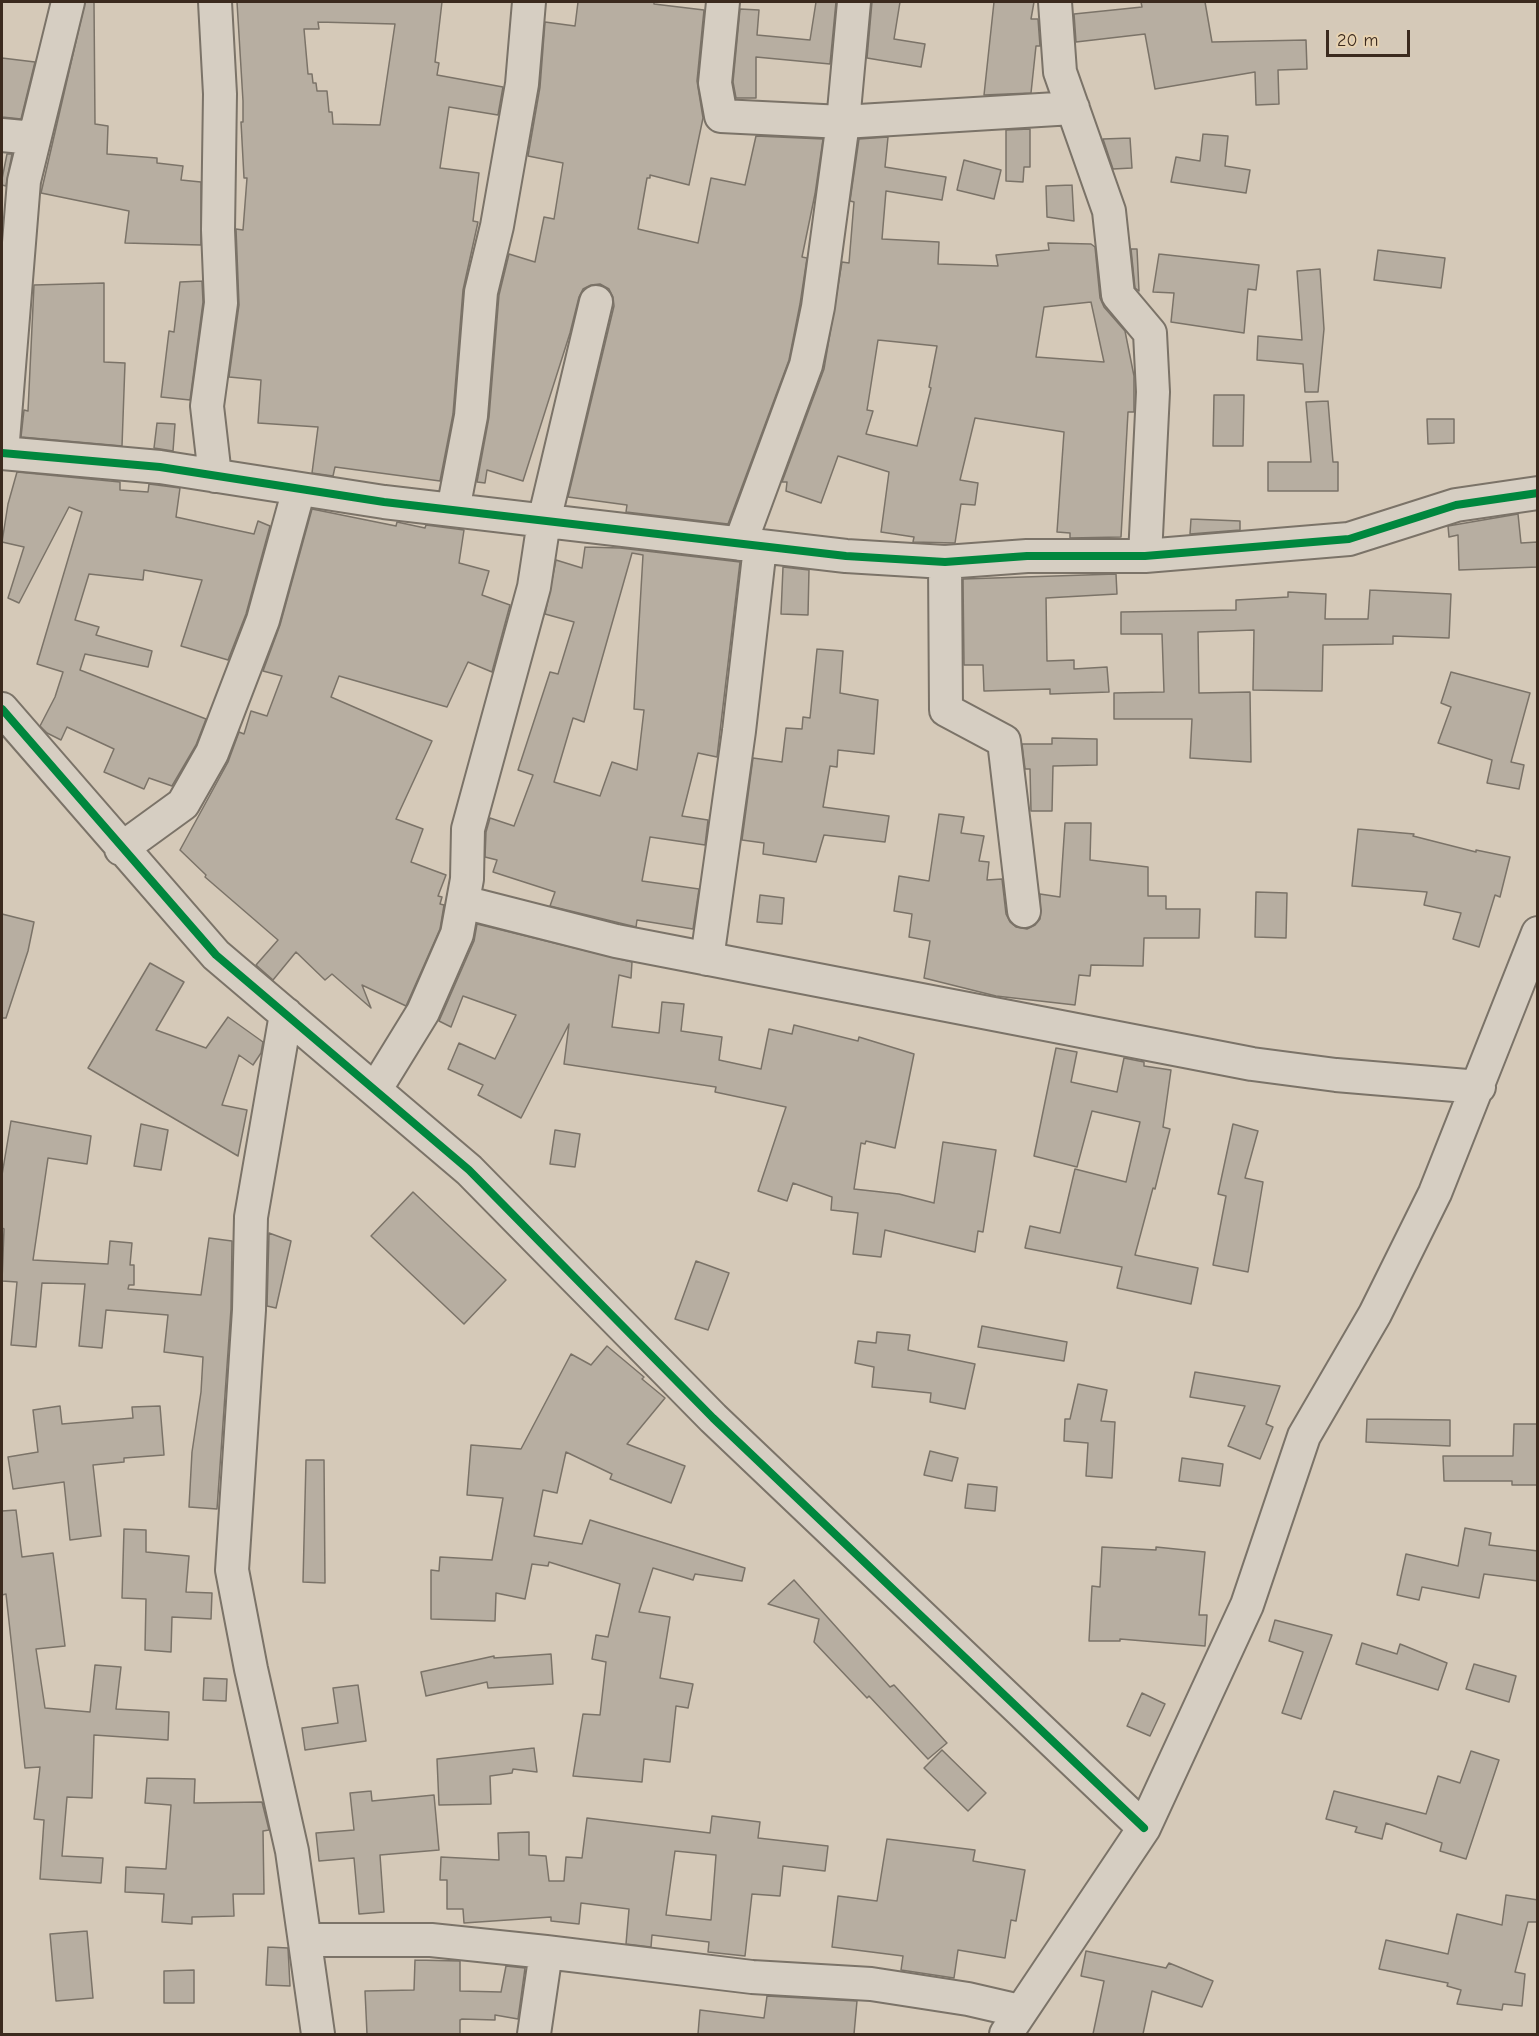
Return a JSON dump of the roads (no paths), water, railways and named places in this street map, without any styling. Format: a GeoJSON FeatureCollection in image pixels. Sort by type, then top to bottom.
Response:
{"type":"FeatureCollection","features":[{"type":"Feature","properties":{"kind":"street"},"geometry":{"type":"LineString","coordinates":[[68,2],[24,181],[2,453],[160,467],[453,510],[750,545],[846,556],[945,562],[1027,556],[1145,556],[1349,539],[1456,505],[1538,493]]}},
{"type":"Feature","properties":{"kind":"street"},"geometry":{"type":"LineString","coordinates":[[215,2],[220,94],[218,230],[221,303],[207,406],[215,476]]}},
{"type":"Feature","properties":{"kind":"street"},"geometry":{"type":"LineString","coordinates":[[453,510],[471,416],[481,292],[497,226],[522,84],[529,2]]}},
{"type":"Feature","properties":{"kind":"street"},"geometry":{"type":"LineString","coordinates":[[723,2],[715,83],[721,116],[843,122],[1073,108]]}},
{"type":"Feature","properties":{"kind":"street"},"geometry":{"type":"LineString","coordinates":[[707,959],[740,731],[750,545],[806,365],[818,307],[843,122],[854,2]]}},
{"type":"Feature","properties":{"kind":"street"},"geometry":{"type":"LineString","coordinates":[[1055,2],[1060,72],[1109,211],[1118,295],[1150,333],[1153,392],[1145,556]]}},
{"type":"Feature","properties":{"kind":"street"},"geometry":{"type":"LineString","coordinates":[[2,135],[34,138]]}},
{"type":"Feature","properties":{"kind":"street"},"geometry":{"type":"LineString","coordinates":[[375,1090],[423,1012],[457,934],[467,879],[468,829],[534,587],[544,521],[596,302]]}},
{"type":"Feature","properties":{"kind":"street"},"geometry":{"type":"LineString","coordinates":[[121,849],[183,804],[212,753],[263,620],[299,489]]}},
{"type":"Feature","properties":{"kind":"street"},"geometry":{"type":"LineString","coordinates":[[945,562],[946,710],[1004,741],[1023,911]]}},
{"type":"Feature","properties":{"kind":"street"},"geometry":{"type":"LineString","coordinates":[[2,708],[121,849],[216,955],[469,1170],[713,1418],[1144,1828]]}},
{"type":"Feature","properties":{"kind":"street"},"geometry":{"type":"LineString","coordinates":[[463,902],[616,941],[1016,1016],[1252,1064],[1336,1075],[1479,1087]]}},
{"type":"Feature","properties":{"kind":"street"},"geometry":{"type":"LineString","coordinates":[[307,1940],[431,1940],[752,1977],[871,1984],[968,1999],[1013,2023],[1144,1828],[1248,1605],[1304,1436],[1375,1314],[1435,1193],[1479,1087],[1538,933]]}},
{"type":"Feature","properties":{"kind":"street"},"geometry":{"type":"LineString","coordinates":[[286,1014],[251,1217],[249,1310],[232,1570],[251,1669],[292,1851],[307,1940],[318,2034]]}},
{"type":"Feature","properties":{"kind":"street"},"geometry":{"type":"LineString","coordinates":[[534,2034],[546,1952]]}}]}
